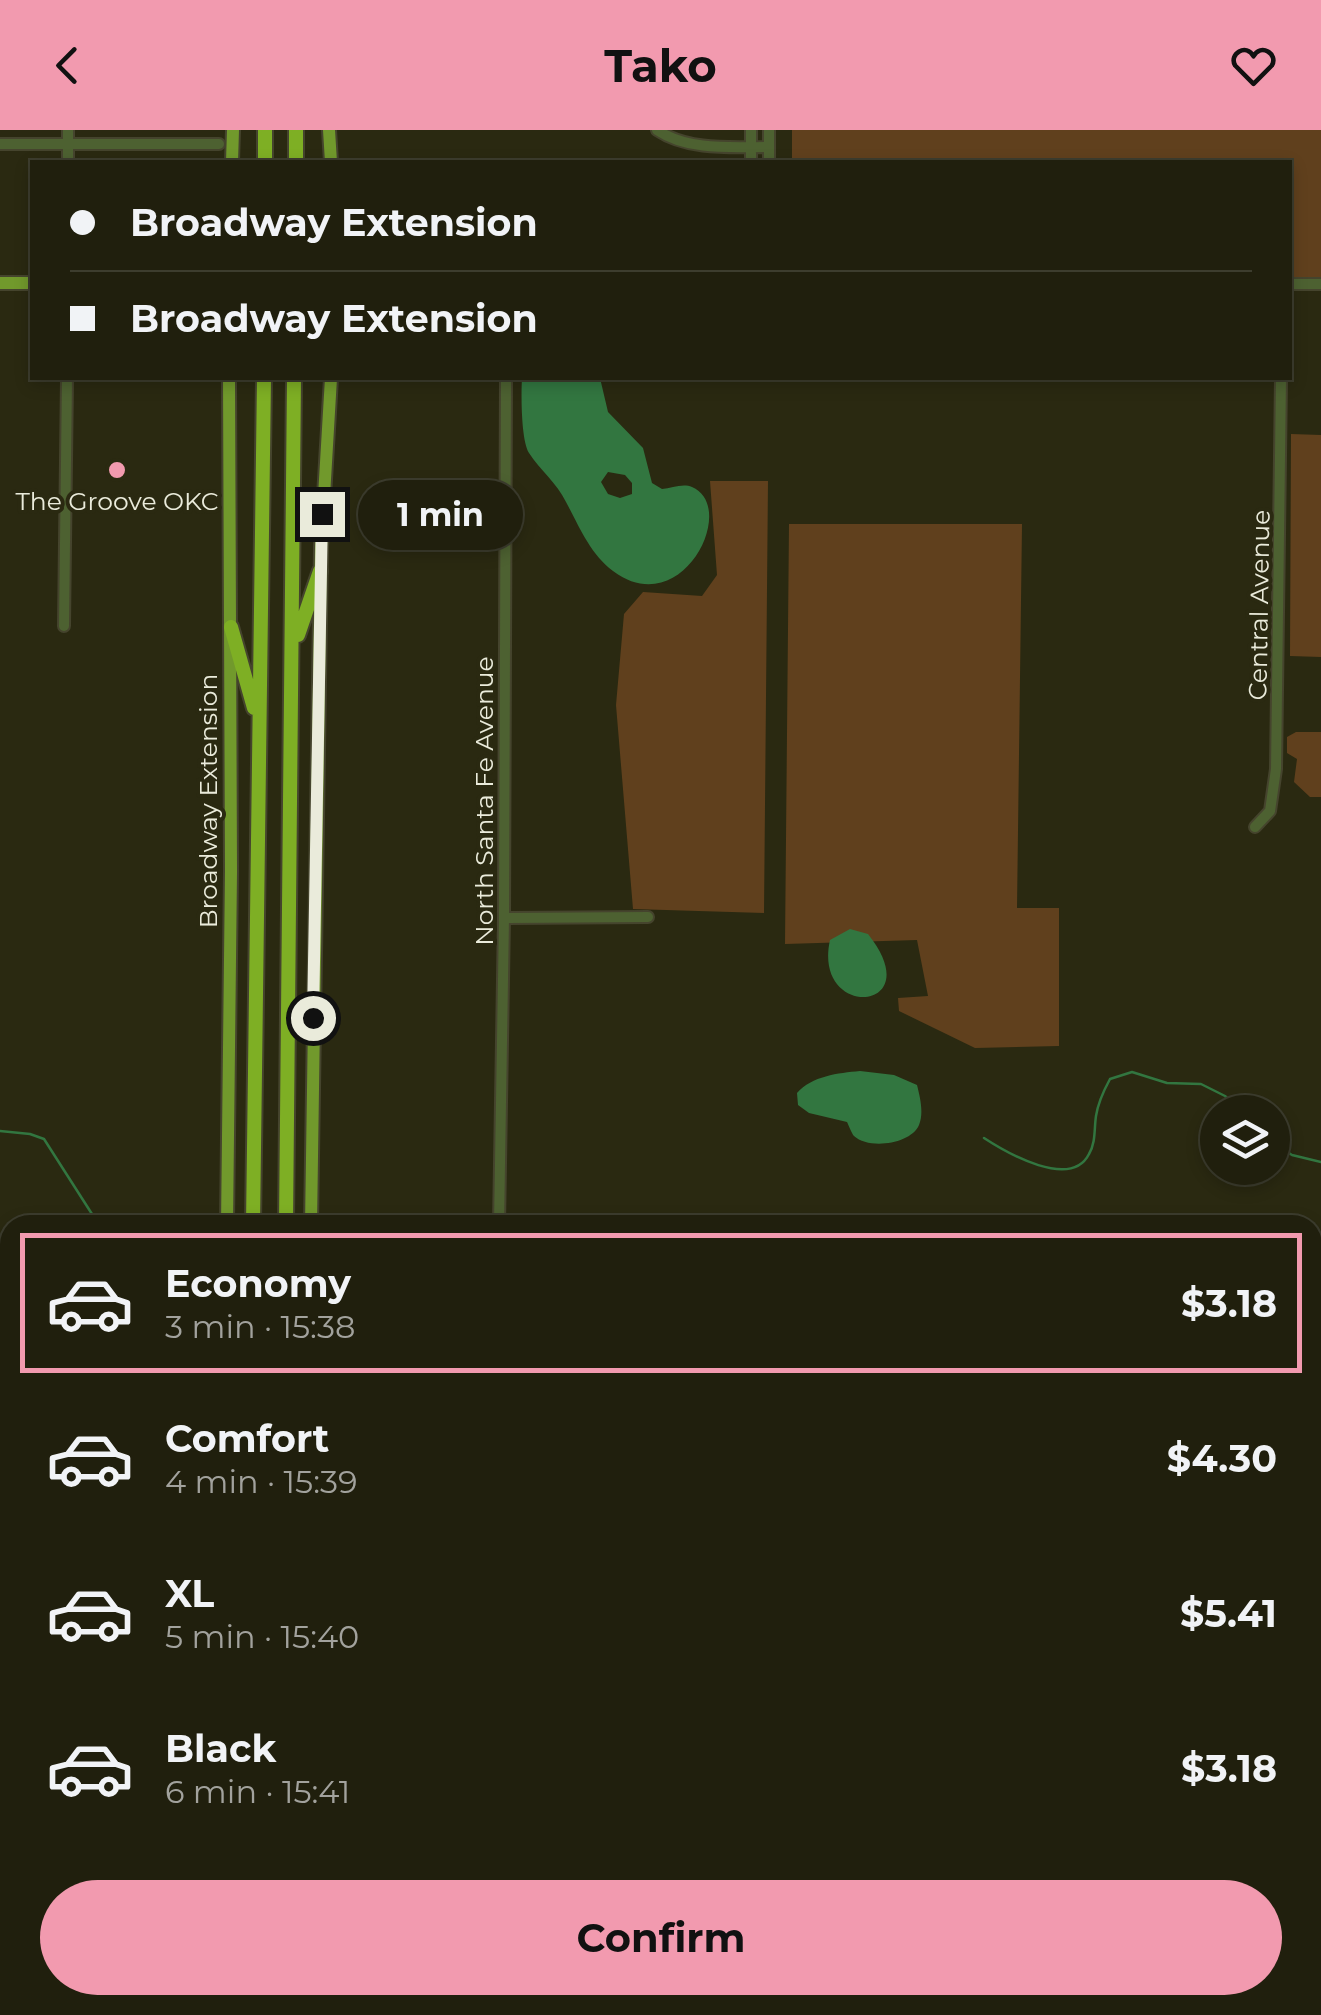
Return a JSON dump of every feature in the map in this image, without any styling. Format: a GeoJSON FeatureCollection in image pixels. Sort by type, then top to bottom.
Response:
{"type":"FeatureCollection","features":[{"type":"Feature","properties":{"kind":"highway"},"geometry":{"type":"LineString","coordinates":[[265,130],[265,160]]}},
{"type":"Feature","properties":{"kind":"highway"},"geometry":{"type":"LineString","coordinates":[[296,130],[296,160]]}},
{"type":"Feature","properties":{"kind":"highway","name":"Broadway Extension"},"geometry":{"type":"LineString","coordinates":[[253,1215],[264,380]]}},
{"type":"Feature","properties":{"kind":"highway"},"geometry":{"type":"LineString","coordinates":[[286,1215],[294,380]]}},
{"type":"Feature","properties":{"kind":"highway"},"geometry":{"type":"LineString","coordinates":[[294,650],[320,571]]}},
{"type":"Feature","properties":{"kind":"highway"},"geometry":{"type":"LineString","coordinates":[[231,627],[258,724]]}},
{"type":"Feature","properties":{"kind":"main road"},"geometry":{"type":"LineString","coordinates":[[232,160],[233,130]]}},
{"type":"Feature","properties":{"kind":"main road"},"geometry":{"type":"LineString","coordinates":[[329,130],[331,160]]}},
{"type":"Feature","properties":{"kind":"main road"},"geometry":{"type":"LineString","coordinates":[[0,283],[30,283]]}},
{"type":"Feature","properties":{"kind":"main road","name":"Broadway Extension"},"geometry":{"type":"LineString","coordinates":[[227,1215],[229,380]]}},
{"type":"Feature","properties":{"kind":"main road"},"geometry":{"type":"LineString","coordinates":[[311,1215],[320,571],[331,380]]}},
{"type":"Feature","properties":{"kind":"street"},"geometry":{"type":"LineString","coordinates":[[68,130],[68,160]]}},
{"type":"Feature","properties":{"kind":"street"},"geometry":{"type":"LineString","coordinates":[[657,130],[671,140],[691,144],[769,147]]}},
{"type":"Feature","properties":{"kind":"street"},"geometry":{"type":"LineString","coordinates":[[750,130],[751,160]]}},
{"type":"Feature","properties":{"kind":"street"},"geometry":{"type":"LineString","coordinates":[[769,130],[769,160]]}},
{"type":"Feature","properties":{"kind":"street"},"geometry":{"type":"LineString","coordinates":[[0,144],[219,144]]}},
{"type":"Feature","properties":{"kind":"street"},"geometry":{"type":"LineString","coordinates":[[1292,284],[1321,284]]}},
{"type":"Feature","properties":{"kind":"street"},"geometry":{"type":"LineString","coordinates":[[64,626],[68,380]]}},
{"type":"Feature","properties":{"kind":"street","name":"North Santa Fe Avenue"},"geometry":{"type":"LineString","coordinates":[[499,1215],[506,380]]}},
{"type":"Feature","properties":{"kind":"street","name":"Central Avenue"},"geometry":{"type":"LineString","coordinates":[[1255,827],[1271,808],[1276,769],[1281,380]]}},
{"type":"Feature","properties":{"kind":"street"},"geometry":{"type":"LineString","coordinates":[[504,918],[648,917]]}},
{"type":"Feature","properties":{"kind":"shaded area"},"geometry":{"type":"Polygon","coordinates":[[[792,130],[1321,130],[1321,277],[1292,279],[1292,160],[792,160],[792,130]]]}},
{"type":"Feature","properties":{"kind":"shaded area"},"geometry":{"type":"Polygon","coordinates":[[[522,380],[600,380],[608,412],[643,448],[652,483],[662,489],[689,486],[705,498],[709,516],[706,536],[696,556],[681,573],[661,583],[638,583],[613,571],[598,556],[562,495],[529,453],[523,428],[522,380]],[[608,472],[601,482],[608,494],[620,498],[632,494],[632,483],[625,475],[608,472]]]}},
{"type":"Feature","properties":{"kind":"shaded area"},"geometry":{"type":"Polygon","coordinates":[[[1291,434],[1321,435],[1321,657],[1290,656],[1291,434]]]}},
{"type":"Feature","properties":{"kind":"shaded area"},"geometry":{"type":"Polygon","coordinates":[[[710,481],[768,481],[764,913],[633,909],[616,705],[624,614],[643,592],[702,596],[717,575],[710,481]]]}},
{"type":"Feature","properties":{"kind":"shaded area"},"geometry":{"type":"Polygon","coordinates":[[[789,524],[1022,524],[1017,908],[1059,908],[1059,1046],[975,1048],[899,1011],[898,998],[928,996],[917,940],[785,944],[789,524]]]}},
{"type":"Feature","properties":{"kind":"shaded area"},"geometry":{"type":"Polygon","coordinates":[[[1296,732],[1321,732],[1321,797],[1310,797],[1294,782],[1297,759],[1287,753],[1287,737],[1296,732]]]}},
{"type":"Feature","properties":{"kind":"shaded area"},"geometry":{"type":"Polygon","coordinates":[[[850,929],[868,934],[884,960],[886,980],[879,992],[866,997],[851,995],[837,984],[829,966],[830,940],[850,929]]]}},
{"type":"Feature","properties":{"kind":"shaded area"},"geometry":{"type":"Polygon","coordinates":[[[860,1071],[894,1075],[917,1085],[921,1115],[915,1132],[899,1141],[869,1143],[854,1136],[847,1122],[809,1113],[798,1105],[797,1093],[810,1083],[834,1074],[860,1071]]]}},
{"type":"Feature","properties":{"kind":"waterway"},"geometry":{"type":"LineString","coordinates":[[984,1138],[1038,1165],[1068,1169],[1089,1154],[1098,1106],[1110,1079],[1132,1072],[1167,1083],[1201,1084],[1223,1095]]}},
{"type":"Feature","properties":{"kind":"waterway"},"geometry":{"type":"LineString","coordinates":[[0,1131],[44,1139],[93,1215]]}},
{"type":"Feature","properties":{"kind":"waterway"},"geometry":{"type":"LineString","coordinates":[[1290,1154],[1321,1162]]}},
{"type":"Feature","properties":{"kind":"place","name":"The Groove OKC"},"geometry":{"type":"Point","coordinates":[117,470]}},
{"type":"Feature","properties":{"kind":"route"},"geometry":{"type":"LineString","coordinates":[[313,1018],[322,514]]}}]}
